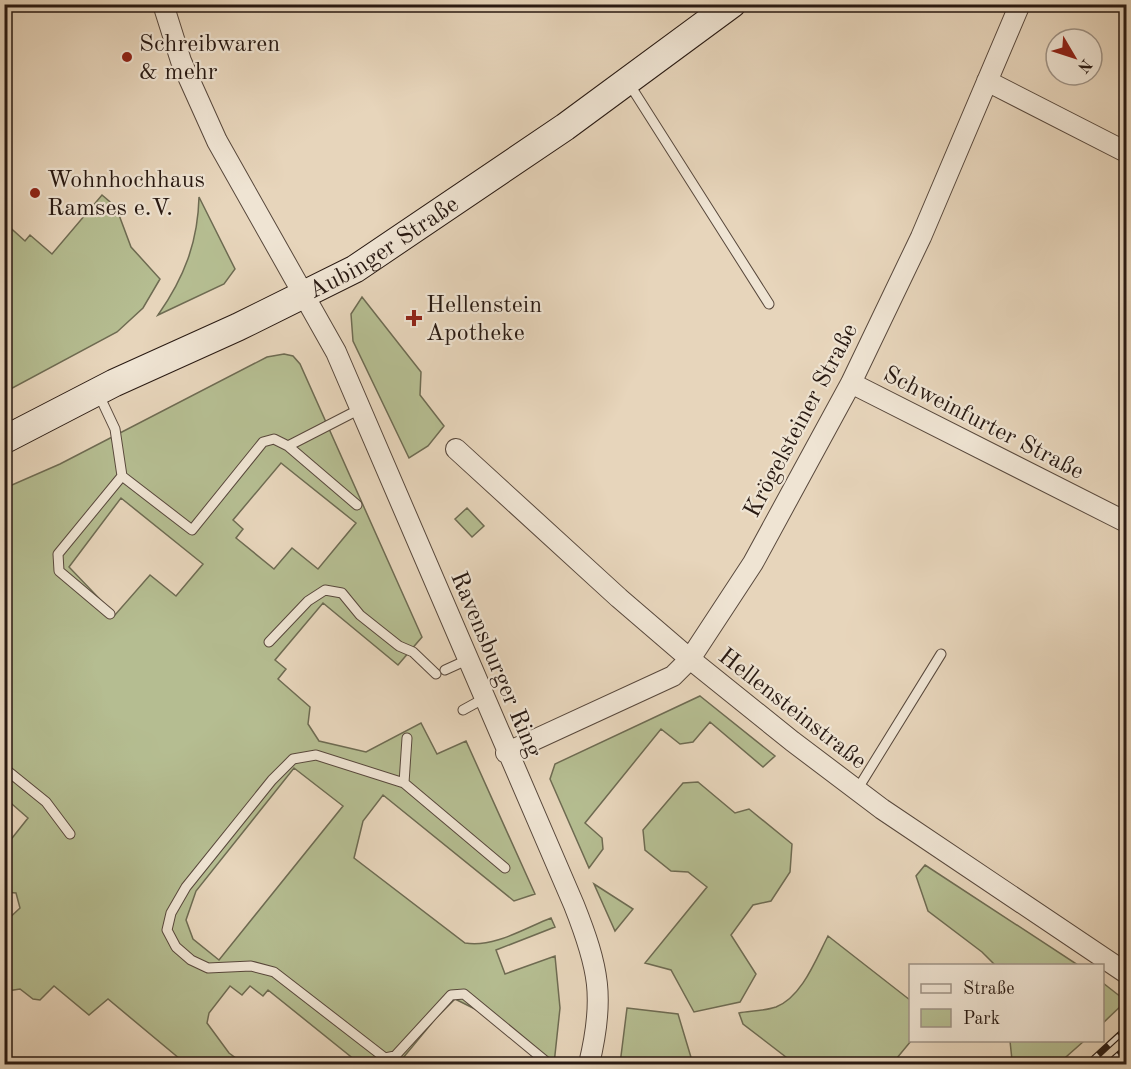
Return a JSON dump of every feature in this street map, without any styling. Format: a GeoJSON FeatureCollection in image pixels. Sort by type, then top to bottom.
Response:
{"type":"FeatureCollection","features":[{"type":"Feature","properties":{"kind":"main road","name":"Aubinger Straße"},"geometry":{"type":"LineString","coordinates":[[4,440],[97,392],[304,294],[367,261],[628,82],[732,4]]}},
{"type":"Feature","properties":{"kind":"street","name":"Ravensburger Ring"},"geometry":{"type":"LineString","coordinates":[[163,4],[182,61],[217,141],[336,352],[506,753],[577,914],[598,980],[595,1037],[589,1065]]}},
{"type":"Feature","properties":{"kind":"street","name":"Krögelsteiner Straße"},"geometry":{"type":"LineString","coordinates":[[506,753],[673,676],[690,659],[753,563],[851,383],[921,237],[1020,4]]}},
{"type":"Feature","properties":{"kind":"street"},"geometry":{"type":"LineString","coordinates":[[987,81],[1126,152]]}},
{"type":"Feature","properties":{"kind":"street","name":"Schweinfurter Straße"},"geometry":{"type":"LineString","coordinates":[[851,383],[1126,522]]}},
{"type":"Feature","properties":{"kind":"street","name":"Hellensteinstraße"},"geometry":{"type":"LineString","coordinates":[[456,449],[690,659],[857,790],[1126,973]]}},
{"type":"Feature","properties":{"kind":"lane"},"geometry":{"type":"LineString","coordinates":[[628,82],[769,304]]}},
{"type":"Feature","properties":{"kind":"lane"},"geometry":{"type":"LineString","coordinates":[[97,392],[115,429],[122,476],[192,530],[263,442],[274,439],[288,446],[357,505]]}},
{"type":"Feature","properties":{"kind":"lane"},"geometry":{"type":"LineString","coordinates":[[288,446],[360,409]]}},
{"type":"Feature","properties":{"kind":"lane"},"geometry":{"type":"LineString","coordinates":[[110,614],[59,571],[58,554],[122,476]]}},
{"type":"Feature","properties":{"kind":"lane"},"geometry":{"type":"LineString","coordinates":[[269,642],[308,601],[325,590],[342,593],[360,615],[399,646],[413,651],[441,672],[467,660]]}},
{"type":"Feature","properties":{"kind":"lane"},"geometry":{"type":"LineString","coordinates":[[857,790],[941,654]]}},
{"type":"Feature","properties":{"kind":"lane"},"geometry":{"type":"LineString","coordinates":[[462,710],[483,699]]}},
{"type":"Feature","properties":{"kind":"lane"},"geometry":{"type":"LineString","coordinates":[[404,783],[407,738]]}},
{"type":"Feature","properties":{"kind":"lane"},"geometry":{"type":"LineString","coordinates":[[505,868],[404,783],[316,755],[293,759],[272,780],[186,887],[171,913],[167,930],[176,947],[191,960],[208,968],[251,966],[274,972],[385,1058],[395,1056],[451,995],[464,994],[549,1065]]}},
{"type":"Feature","properties":{"kind":"lane"},"geometry":{"type":"LineString","coordinates":[[4,768],[46,802],[70,834]]}},
{"type":"Feature","properties":{"kind":"green space"},"geometry":{"type":"Polygon","coordinates":[[[102,195],[116,207],[131,247],[160,279],[143,308],[117,332],[5,392],[5,223],[25,241],[30,235],[52,254],[102,195]]]}},
{"type":"Feature","properties":{"kind":"green space"},"geometry":{"type":"Polygon","coordinates":[[[199,197],[235,269],[224,284],[158,315],[188,259],[196,229],[199,197]]]}},
{"type":"Feature","properties":{"kind":"green space"},"geometry":{"type":"Polygon","coordinates":[[[362,297],[421,372],[420,395],[444,426],[428,446],[409,458],[353,341],[351,314],[362,297]]]}},
{"type":"Feature","properties":{"kind":"green space"},"geometry":{"type":"Polygon","coordinates":[[[284,354],[293,356],[300,364],[422,637],[398,665],[323,603],[275,660],[286,669],[278,679],[310,707],[308,724],[319,741],[366,752],[421,723],[437,754],[466,741],[535,894],[514,901],[383,795],[363,821],[354,858],[465,943],[487,943],[498,940],[551,918],[555,927],[496,950],[505,974],[555,956],[560,1008],[554,1064],[543,1064],[481,1012],[455,999],[398,1064],[360,1064],[268,990],[263,996],[250,986],[242,995],[230,986],[209,1013],[207,1023],[229,1053],[244,1064],[186,1064],[108,999],[89,1015],[54,986],[40,1000],[33,999],[20,989],[7,991],[5,995],[4,923],[20,908],[16,893],[5,892],[5,847],[28,818],[5,798],[5,488],[60,464],[267,357],[284,354]],[[281,463],[233,520],[243,529],[236,538],[274,569],[292,548],[318,569],[356,523],[281,463]],[[121,498],[69,567],[115,615],[150,575],[176,596],[203,564],[121,498]],[[294,768],[196,891],[186,920],[193,939],[219,960],[343,806],[294,768]]]}},
{"type":"Feature","properties":{"kind":"green space"},"geometry":{"type":"Polygon","coordinates":[[[467,508],[484,526],[472,537],[455,519],[467,508]]]}},
{"type":"Feature","properties":{"kind":"green space"},"geometry":{"type":"Polygon","coordinates":[[[700,696],[775,756],[763,767],[710,722],[693,742],[680,744],[661,729],[585,823],[602,838],[603,849],[589,868],[550,779],[555,764],[700,696]]]}},
{"type":"Feature","properties":{"kind":"green space"},"geometry":{"type":"Polygon","coordinates":[[[698,782],[735,813],[749,809],[792,844],[790,872],[771,901],[753,905],[731,935],[756,974],[740,1002],[694,1012],[671,970],[645,963],[707,887],[688,872],[671,871],[645,850],[643,830],[683,783],[698,782]]]}},
{"type":"Feature","properties":{"kind":"green space"},"geometry":{"type":"Polygon","coordinates":[[[925,865],[1076,964],[994,964],[982,952],[928,911],[916,876],[925,865]]]}},
{"type":"Feature","properties":{"kind":"green space"},"geometry":{"type":"Polygon","coordinates":[[[594,884],[633,909],[615,931],[594,884]]]}},
{"type":"Feature","properties":{"kind":"green space"},"geometry":{"type":"Polygon","coordinates":[[[828,936],[909,999],[910,1042],[892,1064],[795,1064],[743,1024],[739,1013],[776,1007],[785,1002],[801,986],[828,936]]]}},
{"type":"Feature","properties":{"kind":"green space"},"geometry":{"type":"Polygon","coordinates":[[[1104,984],[1126,1001],[1104,1022],[1104,984]]]}},
{"type":"Feature","properties":{"kind":"green space"},"geometry":{"type":"Polygon","coordinates":[[[627,1008],[678,1014],[693,1064],[620,1064],[627,1008]]]}},
{"type":"Feature","properties":{"kind":"green space"},"geometry":{"type":"Polygon","coordinates":[[[1010,1042],[1083,1042],[1058,1064],[1009,1064],[1012,1060],[1010,1042]]]}},
{"type":"Feature","properties":{"kind":"railway"},"geometry":{"type":"LineString","coordinates":[[1088,1064],[1126,1029]]}},
{"type":"Feature","properties":{"kind":"railway"},"geometry":{"type":"LineString","coordinates":[[1108,1064],[1126,1048]]}},
{"type":"Feature","properties":{"kind":"place","name":"Schreibwaren & mehr"},"geometry":{"type":"Point","coordinates":[127,57]}},
{"type":"Feature","properties":{"kind":"place","name":"Wohnhochhaus Ramses e.V."},"geometry":{"type":"Point","coordinates":[35,193]}},
{"type":"Feature","properties":{"kind":"place","name":"Hellenstein Apotheke"},"geometry":{"type":"Point","coordinates":[414,318]}}]}
